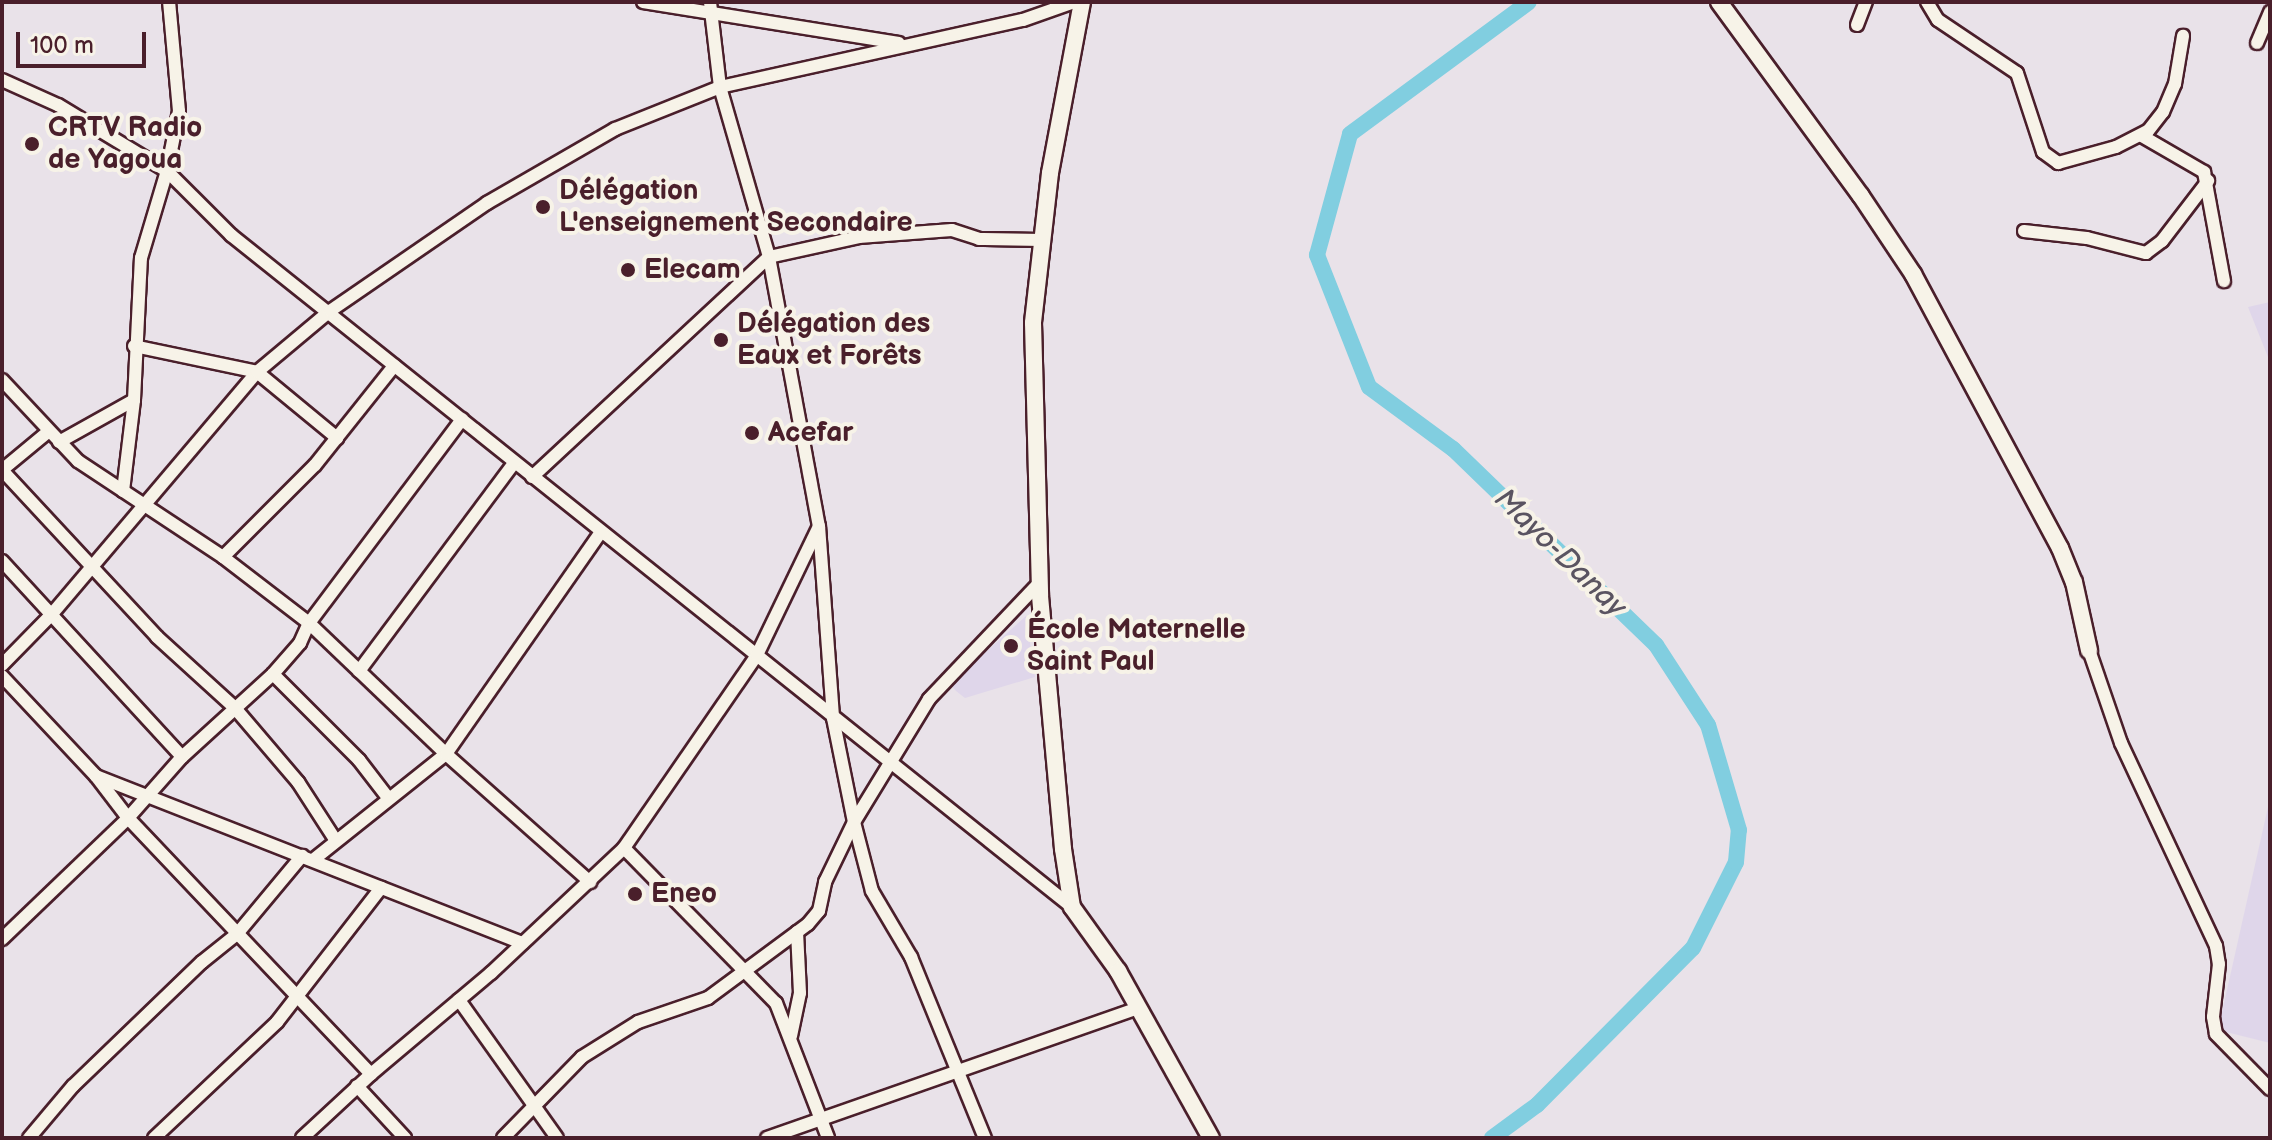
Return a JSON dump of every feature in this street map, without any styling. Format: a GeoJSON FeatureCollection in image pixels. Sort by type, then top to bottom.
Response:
{"type":"FeatureCollection","features":[{"type":"Feature","properties":{"kind":"main road"},"geometry":{"type":"LineString","coordinates":[[1082,2],[1058,121],[1033,323],[1039,583],[1055,782],[1072,907],[1118,971],[1211,1138]]}},
{"type":"Feature","properties":{"kind":"main road"},"geometry":{"type":"LineString","coordinates":[[1719,2],[1861,196],[1913,274],[2060,548],[2074,582],[2089,650]]}},
{"type":"Feature","properties":{"kind":"street"},"geometry":{"type":"LineString","coordinates":[[123,491],[134,400],[134,346],[141,258],[167,171],[179,111],[169,2]]}},
{"type":"Feature","properties":{"kind":"street"},"geometry":{"type":"LineString","coordinates":[[643,2],[710,8],[910,44]]}},
{"type":"Feature","properties":{"kind":"street"},"geometry":{"type":"LineString","coordinates":[[2,665],[51,615],[143,502],[257,372],[330,311],[487,203],[593,140],[720,87],[1023,20],[1074,2]]}},
{"type":"Feature","properties":{"kind":"street"},"geometry":{"type":"LineString","coordinates":[[1857,25],[1866,2]]}},
{"type":"Feature","properties":{"kind":"street"},"geometry":{"type":"LineString","coordinates":[[1927,2],[1938,20],[2017,73],[2043,152],[2051,161],[2067,162],[2142,136],[2163,112],[2175,84],[2183,36]]}},
{"type":"Feature","properties":{"kind":"street"},"geometry":{"type":"LineString","coordinates":[[710,8],[720,87],[769,257],[819,526],[833,718],[854,822],[872,891],[911,957],[985,1138]]}},
{"type":"Feature","properties":{"kind":"street"},"geometry":{"type":"LineString","coordinates":[[2257,43],[2270,12]]}},
{"type":"Feature","properties":{"kind":"street"},"geometry":{"type":"LineString","coordinates":[[2,80],[58,105],[167,171],[231,235],[330,311],[514,463],[1072,907]]}},
{"type":"Feature","properties":{"kind":"street"},"geometry":{"type":"LineString","coordinates":[[2142,136],[2199,167],[2208,181],[2224,281]]}},
{"type":"Feature","properties":{"kind":"street"},"geometry":{"type":"LineString","coordinates":[[2024,231],[2087,238],[2146,253],[2162,241],[2208,181]]}},
{"type":"Feature","properties":{"kind":"street"},"geometry":{"type":"LineString","coordinates":[[532,477],[769,257],[859,237],[952,230],[979,239],[1042,240]]}},
{"type":"Feature","properties":{"kind":"street"},"geometry":{"type":"LineString","coordinates":[[134,346],[257,372],[337,438]]}},
{"type":"Feature","properties":{"kind":"street"},"geometry":{"type":"LineString","coordinates":[[223,557],[295,487],[394,366]]}},
{"type":"Feature","properties":{"kind":"street"},"geometry":{"type":"LineString","coordinates":[[2,380],[78,461],[223,557],[309,623],[446,754],[590,882]]}},
{"type":"Feature","properties":{"kind":"street"},"geometry":{"type":"LineString","coordinates":[[59,442],[134,400]]}},
{"type":"Feature","properties":{"kind":"street"},"geometry":{"type":"LineString","coordinates":[[2,939],[128,818],[182,757],[273,674],[300,643],[309,623],[462,419]]}},
{"type":"Feature","properties":{"kind":"street"},"geometry":{"type":"LineString","coordinates":[[49,431],[2,470],[93,564],[157,637],[234,707],[298,782],[336,841]]}},
{"type":"Feature","properties":{"kind":"street"},"geometry":{"type":"LineString","coordinates":[[359,671],[514,463]]}},
{"type":"Feature","properties":{"kind":"street"},"geometry":{"type":"LineString","coordinates":[[302,1138],[357,1086],[523,943],[624,848],[757,655],[819,526]]}},
{"type":"Feature","properties":{"kind":"street"},"geometry":{"type":"LineString","coordinates":[[29,1138],[73,1086],[202,962],[237,934],[308,858],[336,841],[446,754],[601,532]]}},
{"type":"Feature","properties":{"kind":"street"},"geometry":{"type":"LineString","coordinates":[[2,561],[182,757]]}},
{"type":"Feature","properties":{"kind":"street"},"geometry":{"type":"LineString","coordinates":[[503,1138],[532,1104],[582,1057],[617,1033],[671,1009],[708,998],[797,932],[819,911],[825,882],[854,822],[929,699],[1039,583]]}},
{"type":"Feature","properties":{"kind":"street"},"geometry":{"type":"LineString","coordinates":[[2089,650],[2121,743],[2216,946],[2219,964],[2213,1017],[2216,1034],[2270,1089]]}},
{"type":"Feature","properties":{"kind":"street"},"geometry":{"type":"LineString","coordinates":[[273,674],[359,760],[389,799]]}},
{"type":"Feature","properties":{"kind":"street"},"geometry":{"type":"LineString","coordinates":[[2,676],[96,776],[128,818],[371,1074]]}},
{"type":"Feature","properties":{"kind":"street"},"geometry":{"type":"LineString","coordinates":[[96,776],[523,943]]}},
{"type":"Feature","properties":{"kind":"street"},"geometry":{"type":"LineString","coordinates":[[624,848],[776,1003],[828,1138]]}},
{"type":"Feature","properties":{"kind":"street"},"geometry":{"type":"LineString","coordinates":[[154,1138],[252,1050],[381,888]]}},
{"type":"Feature","properties":{"kind":"street"},"geometry":{"type":"LineString","coordinates":[[790,1037],[800,993],[797,932]]}},
{"type":"Feature","properties":{"kind":"street"},"geometry":{"type":"LineString","coordinates":[[459,1000],[557,1138]]}},
{"type":"Feature","properties":{"kind":"street"},"geometry":{"type":"LineString","coordinates":[[767,1138],[823,1121],[1138,1008]]}},
{"type":"Feature","properties":{"kind":"street"},"geometry":{"type":"LineString","coordinates":[[357,1086],[405,1138]]}},
{"type":"Feature","properties":{"kind":"shaded area"},"geometry":{"type":"Polygon","coordinates":[[[2270,302],[2270,362],[2248,307],[2270,302]]]}},
{"type":"Feature","properties":{"kind":"shaded area","name":"École Maternelle Saint Paul"},"geometry":{"type":"Polygon","coordinates":[[[1026,616],[1035,677],[965,698],[956,691],[950,684],[1026,616]]]}},
{"type":"Feature","properties":{"kind":"shaded area"},"geometry":{"type":"Polygon","coordinates":[[[2270,798],[2270,1043],[2218,1030],[2270,798]]]}},
{"type":"Feature","properties":{"kind":"waterway","name":"Mayo-Danay"},"geometry":{"type":"LineString","coordinates":[[1492,1138],[1537,1105],[1693,948],[1736,862],[1739,830],[1708,725],[1656,645],[1453,449],[1369,387],[1317,255],[1350,134],[1529,2]]}},
{"type":"Feature","properties":{"kind":"place","name":"CRTV Radio de Yagoua"},"geometry":{"type":"Point","coordinates":[32,144]}},
{"type":"Feature","properties":{"kind":"place","name":"Délégation L'enseignement Secondaire"},"geometry":{"type":"Point","coordinates":[543,207]}},
{"type":"Feature","properties":{"kind":"place","name":"Elecam"},"geometry":{"type":"Point","coordinates":[628,270]}},
{"type":"Feature","properties":{"kind":"place","name":"Délégation des Eaux et Forêts"},"geometry":{"type":"Point","coordinates":[721,340]}},
{"type":"Feature","properties":{"kind":"place","name":"Acefar"},"geometry":{"type":"Point","coordinates":[752,433]}},
{"type":"Feature","properties":{"kind":"place","name":"École Maternelle Saint Paul"},"geometry":{"type":"Point","coordinates":[1011,646]}},
{"type":"Feature","properties":{"kind":"place","name":"Eneo"},"geometry":{"type":"Point","coordinates":[635,894]}}]}
